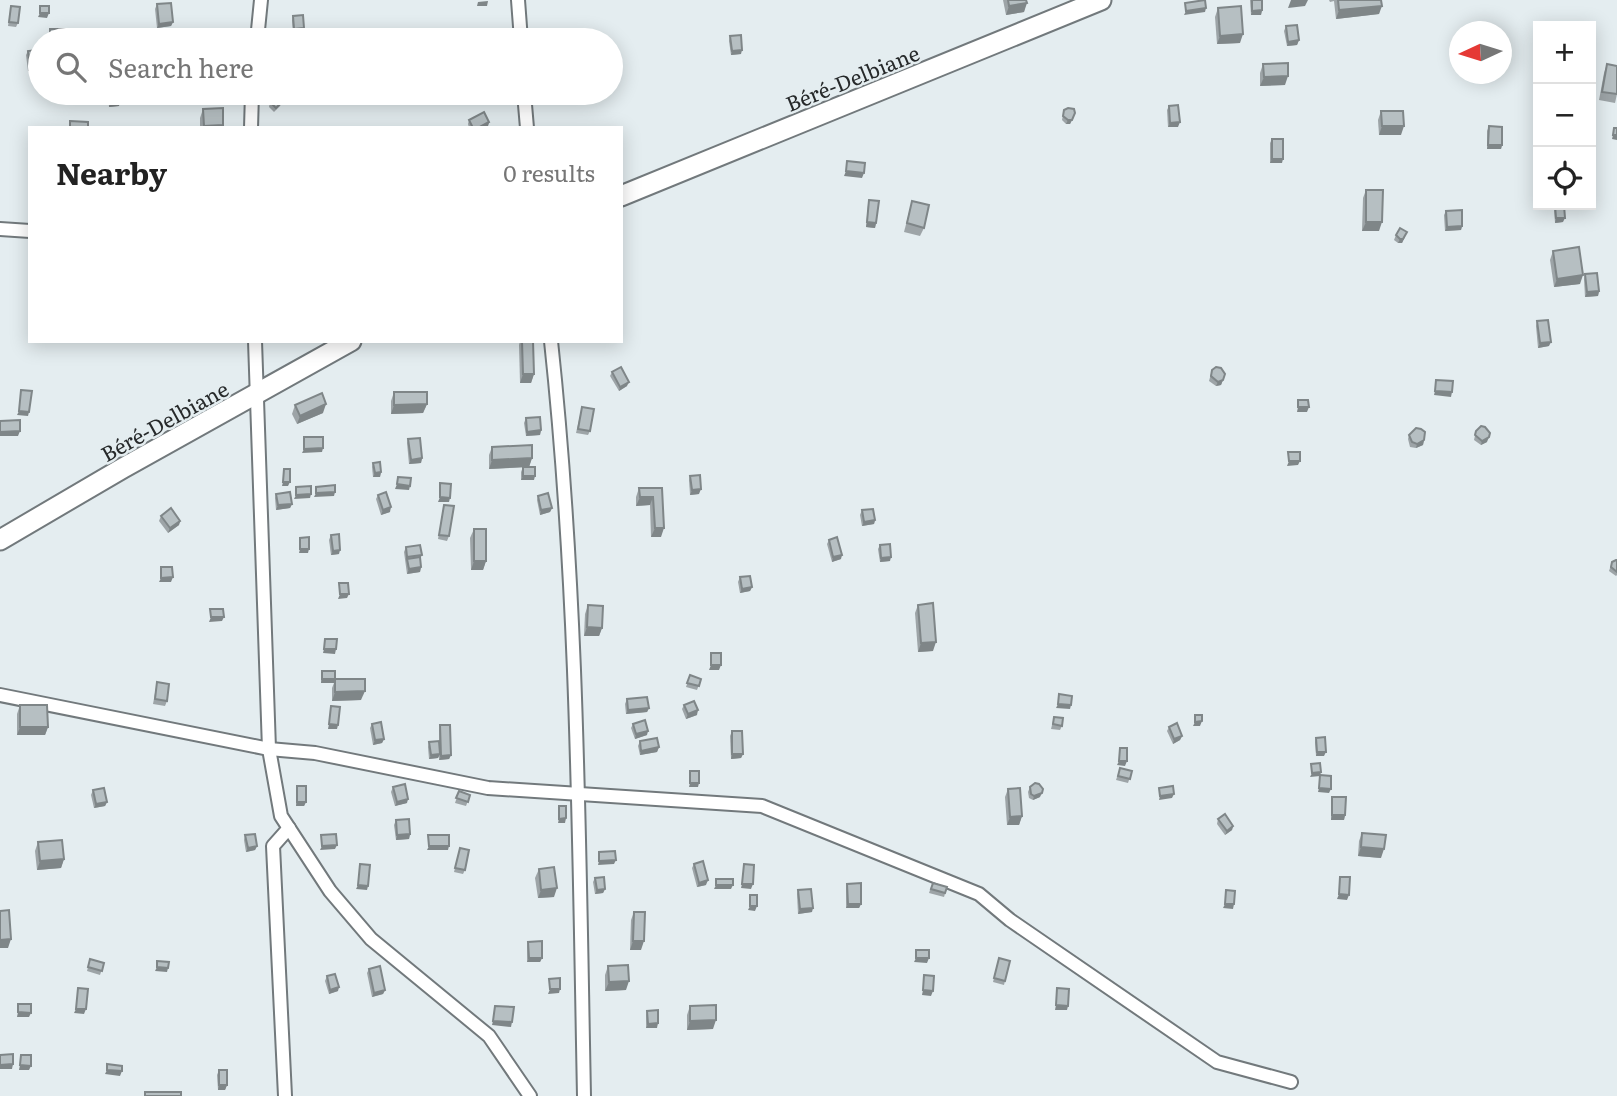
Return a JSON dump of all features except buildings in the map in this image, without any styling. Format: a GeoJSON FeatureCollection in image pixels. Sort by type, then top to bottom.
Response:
{"type":"FeatureCollection","features":[{"type":"Feature","properties":{"kind":"street"},"geometry":{"type":"LineString","coordinates":[[258,28],[261,0]]}},
{"type":"Feature","properties":{"kind":"street"},"geometry":{"type":"LineString","coordinates":[[518,0],[520,28]]}},
{"type":"Feature","properties":{"kind":"street","name":"Béré-Delbiane"},"geometry":{"type":"LineString","coordinates":[[623,196],[1101,0]]}},
{"type":"Feature","properties":{"kind":"street"},"geometry":{"type":"LineString","coordinates":[[251,126],[252,105]]}},
{"type":"Feature","properties":{"kind":"street"},"geometry":{"type":"LineString","coordinates":[[525,105],[527,126]]}},
{"type":"Feature","properties":{"kind":"street"},"geometry":{"type":"LineString","coordinates":[[0,229],[28,230]]}},
{"type":"Feature","properties":{"kind":"street"},"geometry":{"type":"LineString","coordinates":[[255,343],[269,748],[281,816],[330,891],[371,939],[489,1036],[530,1096]]}},
{"type":"Feature","properties":{"kind":"street","name":"Béré-Delbiane"},"geometry":{"type":"LineString","coordinates":[[0,540],[347,343]]}},
{"type":"Feature","properties":{"kind":"street"},"geometry":{"type":"LineString","coordinates":[[551,343],[559,412],[572,599],[584,1096]]}},
{"type":"Feature","properties":{"kind":"street"},"geometry":{"type":"LineString","coordinates":[[0,695],[269,748],[315,752],[488,788],[762,806],[979,894],[1010,920],[1217,1062],[1292,1082]]}},
{"type":"Feature","properties":{"kind":"street"},"geometry":{"type":"LineString","coordinates":[[285,1096],[273,846],[289,828]]}}]}
